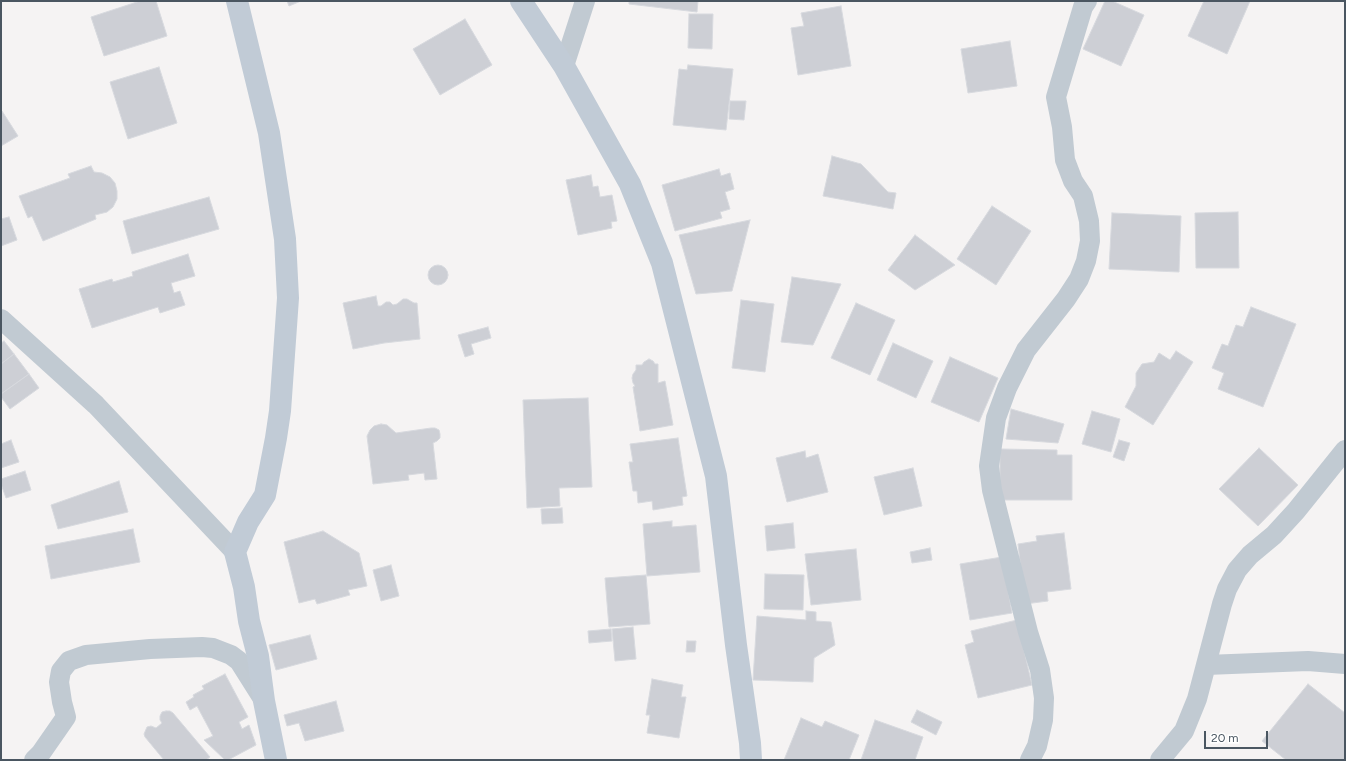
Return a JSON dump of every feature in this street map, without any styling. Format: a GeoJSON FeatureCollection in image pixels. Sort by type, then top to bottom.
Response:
{"type":"FeatureCollection","features":[{"type":"Feature","properties":{"kind":"main road"},"geometry":{"type":"LineString","coordinates":[[237,1],[269,134],[285,239],[288,298],[280,411],[265,495],[248,522],[235,552],[244,587],[249,621],[258,656],[264,701],[276,760]]}},
{"type":"Feature","properties":{"kind":"main road"},"geometry":{"type":"LineString","coordinates":[[521,1],[564,66],[630,184],[662,263],[716,476],[751,760]]}},
{"type":"Feature","properties":{"kind":"street"},"geometry":{"type":"LineString","coordinates":[[564,66],[585,1]]}},
{"type":"Feature","properties":{"kind":"street"},"geometry":{"type":"LineString","coordinates":[[1030,760],[1037,746],[1043,720],[1044,698],[1040,670],[1028,632],[992,490],[989,466],[996,418],[1007,388],[1026,350],[1066,299],[1079,279],[1086,260],[1090,241],[1090,221],[1083,196],[1073,181],[1065,160],[1062,127],[1056,97],[1078,21],[1087,1]]}},
{"type":"Feature","properties":{"kind":"street"},"geometry":{"type":"LineString","coordinates":[[1,319],[96,405],[235,552]]}},
{"type":"Feature","properties":{"kind":"street"},"geometry":{"type":"LineString","coordinates":[[1160,760],[1184,731],[1197,699],[1227,588],[1237,570],[1250,555],[1274,535],[1296,511],[1345,450]]}},
{"type":"Feature","properties":{"kind":"street"},"geometry":{"type":"LineString","coordinates":[[34,760],[41,753],[66,717],[59,682],[62,671],[69,661],[86,655],[150,649],[214,648],[227,653],[239,661],[264,701]]}},
{"type":"Feature","properties":{"kind":"street"},"geometry":{"type":"LineString","coordinates":[[1206,665],[1308,661],[1345,664]]}},
{"type":"Feature","properties":{"kind":"building"},"geometry":{"type":"Polygon","coordinates":[[[140,1],[156,1],[167,36],[104,56],[91,17],[140,1]]]}},
{"type":"Feature","properties":{"kind":"building"},"geometry":{"type":"Polygon","coordinates":[[[287,1],[301,1],[289,6],[287,1]]]}},
{"type":"Feature","properties":{"kind":"building"},"geometry":{"type":"Polygon","coordinates":[[[629,1],[698,1],[697,12],[629,4],[629,1]]]}},
{"type":"Feature","properties":{"kind":"building"},"geometry":{"type":"Polygon","coordinates":[[[1105,1],[1112,1],[1144,15],[1121,66],[1083,49],[1105,1]]]}},
{"type":"Feature","properties":{"kind":"building"},"geometry":{"type":"Polygon","coordinates":[[[1204,1],[1250,1],[1227,54],[1188,36],[1204,1]]]}},
{"type":"Feature","properties":{"kind":"building"},"geometry":{"type":"Polygon","coordinates":[[[841,6],[851,66],[798,75],[791,28],[804,26],[801,13],[841,6]]]}},
{"type":"Feature","properties":{"kind":"building"},"geometry":{"type":"Polygon","coordinates":[[[689,14],[713,14],[712,49],[688,48],[689,14]]]}},
{"type":"Feature","properties":{"kind":"building"},"geometry":{"type":"Polygon","coordinates":[[[465,19],[492,65],[440,95],[413,49],[465,19]]]}},
{"type":"Feature","properties":{"kind":"building"},"geometry":{"type":"Polygon","coordinates":[[[1010,41],[1017,86],[968,93],[961,49],[1010,41]]]}},
{"type":"Feature","properties":{"kind":"building"},"geometry":{"type":"Polygon","coordinates":[[[688,65],[733,69],[726,130],[673,125],[679,69],[687,70],[688,65]]]}},
{"type":"Feature","properties":{"kind":"building"},"geometry":{"type":"Polygon","coordinates":[[[159,67],[177,123],[128,139],[110,82],[159,67]]]}},
{"type":"Feature","properties":{"kind":"building"},"geometry":{"type":"Polygon","coordinates":[[[730,101],[746,101],[744,120],[729,119],[730,101]]]}},
{"type":"Feature","properties":{"kind":"building"},"geometry":{"type":"Polygon","coordinates":[[[1,111],[18,136],[1,146],[1,111]]]}},
{"type":"Feature","properties":{"kind":"building"},"geometry":{"type":"Polygon","coordinates":[[[832,156],[861,164],[888,192],[896,193],[893,209],[823,196],[832,156]]]}},
{"type":"Feature","properties":{"kind":"building"},"geometry":{"type":"Polygon","coordinates":[[[91,166],[94,172],[102,173],[110,177],[115,183],[117,199],[113,207],[107,212],[95,215],[96,219],[43,241],[32,216],[28,218],[19,196],[70,178],[68,174],[91,166]]]}},
{"type":"Feature","properties":{"kind":"building"},"geometry":{"type":"Polygon","coordinates":[[[719,169],[721,176],[730,173],[734,189],[725,192],[730,209],[720,212],[722,218],[675,231],[662,185],[719,169]]]}},
{"type":"Feature","properties":{"kind":"building"},"geometry":{"type":"Polygon","coordinates":[[[591,175],[593,187],[598,186],[600,197],[612,195],[617,221],[611,222],[612,228],[578,235],[566,180],[591,175]]]}},
{"type":"Feature","properties":{"kind":"building"},"geometry":{"type":"Polygon","coordinates":[[[209,197],[219,229],[132,254],[123,221],[209,197]]]}},
{"type":"Feature","properties":{"kind":"building"},"geometry":{"type":"Polygon","coordinates":[[[992,206],[1031,231],[996,285],[957,259],[992,206]]]}},
{"type":"Feature","properties":{"kind":"building"},"geometry":{"type":"Polygon","coordinates":[[[1238,212],[1239,268],[1196,268],[1195,213],[1238,212]]]}},
{"type":"Feature","properties":{"kind":"building"},"geometry":{"type":"Polygon","coordinates":[[[1112,213],[1181,216],[1179,272],[1109,269],[1112,213]]]}},
{"type":"Feature","properties":{"kind":"building"},"geometry":{"type":"Polygon","coordinates":[[[9,217],[17,240],[1,246],[1,219],[9,217]]]}},
{"type":"Feature","properties":{"kind":"building"},"geometry":{"type":"Polygon","coordinates":[[[750,220],[732,291],[696,294],[679,235],[750,220]]]}},
{"type":"Feature","properties":{"kind":"building"},"geometry":{"type":"Polygon","coordinates":[[[915,235],[955,265],[915,290],[888,270],[915,235]]]}},
{"type":"Feature","properties":{"kind":"building"},"geometry":{"type":"Polygon","coordinates":[[[188,254],[195,276],[171,283],[174,293],[180,291],[185,305],[160,313],[158,307],[92,328],[79,289],[112,279],[113,282],[133,276],[132,272],[188,254]]]}},
{"type":"Feature","properties":{"kind":"building"},"geometry":{"type":"Polygon","coordinates":[[[434,265],[442,265],[448,271],[448,279],[442,285],[434,285],[428,279],[428,271],[434,265]]]}},
{"type":"Feature","properties":{"kind":"building"},"geometry":{"type":"Polygon","coordinates":[[[792,277],[841,284],[813,345],[781,342],[792,277]]]}},
{"type":"Feature","properties":{"kind":"building"},"geometry":{"type":"Polygon","coordinates":[[[376,296],[378,306],[381,306],[386,302],[390,302],[393,305],[397,304],[403,299],[417,303],[420,339],[384,343],[353,349],[343,303],[376,296]]]}},
{"type":"Feature","properties":{"kind":"building"},"geometry":{"type":"Polygon","coordinates":[[[741,300],[774,304],[765,372],[732,368],[741,300]]]}},
{"type":"Feature","properties":{"kind":"building"},"geometry":{"type":"Polygon","coordinates":[[[856,303],[895,320],[870,375],[831,358],[856,303]]]}},
{"type":"Feature","properties":{"kind":"building"},"geometry":{"type":"Polygon","coordinates":[[[1251,307],[1296,324],[1263,407],[1218,389],[1224,373],[1212,368],[1222,344],[1228,346],[1236,325],[1243,327],[1251,307]]]}},
{"type":"Feature","properties":{"kind":"building"},"geometry":{"type":"Polygon","coordinates":[[[488,327],[491,338],[471,344],[474,354],[465,357],[458,335],[488,327]]]}},
{"type":"Feature","properties":{"kind":"building"},"geometry":{"type":"Polygon","coordinates":[[[4,341],[14,354],[1,364],[1,343],[4,341]]]}},
{"type":"Feature","properties":{"kind":"building"},"geometry":{"type":"Polygon","coordinates":[[[893,343],[933,361],[916,398],[877,380],[893,343]]]}},
{"type":"Feature","properties":{"kind":"building"},"geometry":{"type":"Polygon","coordinates":[[[1176,351],[1193,362],[1153,425],[1125,407],[1136,386],[1136,373],[1142,364],[1154,362],[1159,353],[1170,360],[1176,351]]]}},
{"type":"Feature","properties":{"kind":"building"},"geometry":{"type":"Polygon","coordinates":[[[14,354],[29,374],[1,394],[1,364],[14,354]]]}},
{"type":"Feature","properties":{"kind":"building"},"geometry":{"type":"Polygon","coordinates":[[[950,357],[998,378],[979,422],[931,402],[950,357]]]}},
{"type":"Feature","properties":{"kind":"building"},"geometry":{"type":"Polygon","coordinates":[[[649,359],[655,364],[658,364],[658,383],[665,381],[673,425],[640,431],[633,387],[635,386],[632,378],[636,370],[636,365],[642,365],[649,359]]]}},
{"type":"Feature","properties":{"kind":"building"},"geometry":{"type":"Polygon","coordinates":[[[29,374],[39,388],[10,409],[1,397],[1,394],[29,374]]]}},
{"type":"Feature","properties":{"kind":"building"},"geometry":{"type":"Polygon","coordinates":[[[588,398],[592,487],[559,488],[560,506],[527,508],[523,400],[588,398]]]}},
{"type":"Feature","properties":{"kind":"building"},"geometry":{"type":"Polygon","coordinates":[[[1011,409],[1064,424],[1058,443],[1006,439],[1011,409]]]}},
{"type":"Feature","properties":{"kind":"building"},"geometry":{"type":"Polygon","coordinates":[[[1092,411],[1120,419],[1111,452],[1082,444],[1092,411]]]}},
{"type":"Feature","properties":{"kind":"building"},"geometry":{"type":"Polygon","coordinates":[[[381,424],[387,425],[396,433],[431,428],[439,430],[440,438],[433,443],[437,479],[425,480],[424,473],[408,475],[409,480],[373,484],[367,436],[374,426],[381,424]]]}},
{"type":"Feature","properties":{"kind":"building"},"geometry":{"type":"Polygon","coordinates":[[[678,438],[687,496],[682,497],[683,505],[653,510],[652,501],[638,503],[637,491],[633,491],[629,462],[633,462],[630,444],[678,438]]]}},
{"type":"Feature","properties":{"kind":"building"},"geometry":{"type":"Polygon","coordinates":[[[11,440],[19,462],[1,468],[1,444],[11,440]]]}},
{"type":"Feature","properties":{"kind":"building"},"geometry":{"type":"Polygon","coordinates":[[[1119,440],[1130,443],[1124,461],[1113,457],[1119,440]]]}},
{"type":"Feature","properties":{"kind":"building"},"geometry":{"type":"Polygon","coordinates":[[[1259,448],[1298,485],[1258,526],[1219,489],[1259,448]]]}},
{"type":"Feature","properties":{"kind":"building"},"geometry":{"type":"Polygon","coordinates":[[[1000,449],[1057,450],[1057,455],[1072,455],[1072,500],[1000,500],[1000,449]]]}},
{"type":"Feature","properties":{"kind":"building"},"geometry":{"type":"Polygon","coordinates":[[[805,451],[806,458],[818,454],[828,492],[787,502],[776,458],[805,451]]]}},
{"type":"Feature","properties":{"kind":"building"},"geometry":{"type":"Polygon","coordinates":[[[913,468],[922,506],[884,515],[874,477],[913,468]]]}},
{"type":"Feature","properties":{"kind":"building"},"geometry":{"type":"Polygon","coordinates":[[[25,471],[31,490],[6,498],[1,484],[1,479],[25,471]]]}},
{"type":"Feature","properties":{"kind":"building"},"geometry":{"type":"Polygon","coordinates":[[[119,481],[128,512],[58,529],[51,505],[119,481]]]}},
{"type":"Feature","properties":{"kind":"building"},"geometry":{"type":"Polygon","coordinates":[[[562,508],[563,523],[542,524],[541,509],[562,508]]]}},
{"type":"Feature","properties":{"kind":"building"},"geometry":{"type":"Polygon","coordinates":[[[672,521],[672,527],[696,525],[700,572],[647,576],[643,524],[672,521]]]}},
{"type":"Feature","properties":{"kind":"building"},"geometry":{"type":"Polygon","coordinates":[[[793,523],[795,548],[767,551],[765,526],[793,523]]]}},
{"type":"Feature","properties":{"kind":"building"},"geometry":{"type":"Polygon","coordinates":[[[133,529],[140,562],[51,579],[45,546],[133,529]]]}},
{"type":"Feature","properties":{"kind":"building"},"geometry":{"type":"Polygon","coordinates":[[[323,531],[359,553],[367,586],[348,590],[350,595],[317,604],[315,599],[299,603],[284,542],[323,531]]]}},
{"type":"Feature","properties":{"kind":"building"},"geometry":{"type":"Polygon","coordinates":[[[1064,533],[1071,589],[1047,592],[1048,601],[1025,604],[1018,544],[1037,541],[1036,536],[1064,533]]]}},
{"type":"Feature","properties":{"kind":"building"},"geometry":{"type":"Polygon","coordinates":[[[930,548],[932,560],[912,563],[910,552],[930,548]]]}},
{"type":"Feature","properties":{"kind":"building"},"geometry":{"type":"Polygon","coordinates":[[[856,549],[861,600],[811,605],[805,554],[856,549]]]}},
{"type":"Feature","properties":{"kind":"building"},"geometry":{"type":"Polygon","coordinates":[[[1002,557],[1012,613],[970,620],[960,564],[1002,557]]]}},
{"type":"Feature","properties":{"kind":"building"},"geometry":{"type":"Polygon","coordinates":[[[391,565],[399,596],[381,601],[373,570],[391,565]]]}},
{"type":"Feature","properties":{"kind":"building"},"geometry":{"type":"Polygon","coordinates":[[[765,574],[804,575],[803,610],[764,609],[765,574]]]}},
{"type":"Feature","properties":{"kind":"building"},"geometry":{"type":"Polygon","coordinates":[[[646,575],[650,624],[609,627],[605,578],[646,575]]]}},
{"type":"Feature","properties":{"kind":"building"},"geometry":{"type":"Polygon","coordinates":[[[806,611],[816,612],[816,621],[831,622],[835,645],[814,658],[813,682],[753,680],[757,616],[806,620],[806,611]]]}},
{"type":"Feature","properties":{"kind":"building"},"geometry":{"type":"Polygon","coordinates":[[[1017,620],[1032,685],[978,698],[965,645],[974,642],[971,631],[1017,620]]]}},
{"type":"Feature","properties":{"kind":"building"},"geometry":{"type":"Polygon","coordinates":[[[633,627],[636,659],[615,661],[612,629],[633,627]]]}},
{"type":"Feature","properties":{"kind":"building"},"geometry":{"type":"Polygon","coordinates":[[[611,629],[612,641],[589,643],[588,631],[611,629]]]}},
{"type":"Feature","properties":{"kind":"building"},"geometry":{"type":"Polygon","coordinates":[[[310,635],[317,659],[276,670],[269,645],[310,635]]]}},
{"type":"Feature","properties":{"kind":"building"},"geometry":{"type":"Polygon","coordinates":[[[687,641],[696,641],[695,652],[686,652],[687,641]]]}},
{"type":"Feature","properties":{"kind":"building"},"geometry":{"type":"Polygon","coordinates":[[[225,674],[248,717],[239,722],[242,729],[249,725],[256,745],[228,760],[225,760],[204,740],[213,736],[197,706],[190,710],[186,702],[194,697],[193,695],[204,689],[202,686],[225,674]]]}},
{"type":"Feature","properties":{"kind":"building"},"geometry":{"type":"Polygon","coordinates":[[[652,679],[683,685],[681,697],[686,697],[679,738],[647,733],[650,715],[646,715],[652,679]]]}},
{"type":"Feature","properties":{"kind":"building"},"geometry":{"type":"Polygon","coordinates":[[[1308,684],[1345,713],[1345,760],[1286,760],[1262,741],[1308,684]]]}},
{"type":"Feature","properties":{"kind":"building"},"geometry":{"type":"Polygon","coordinates":[[[336,701],[344,731],[305,741],[299,723],[287,726],[284,715],[336,701]]]}},
{"type":"Feature","properties":{"kind":"building"},"geometry":{"type":"Polygon","coordinates":[[[917,710],[942,722],[936,735],[911,722],[917,710]]]}},
{"type":"Feature","properties":{"kind":"building"},"geometry":{"type":"Polygon","coordinates":[[[166,711],[173,713],[210,757],[206,760],[164,760],[144,734],[147,727],[151,726],[156,728],[162,723],[160,716],[162,712],[166,711]]]}},
{"type":"Feature","properties":{"kind":"building"},"geometry":{"type":"Polygon","coordinates":[[[801,718],[822,727],[825,721],[859,735],[849,760],[784,760],[801,718]]]}},
{"type":"Feature","properties":{"kind":"building"},"geometry":{"type":"Polygon","coordinates":[[[875,720],[923,737],[915,760],[861,760],[875,720]]]}}]}
